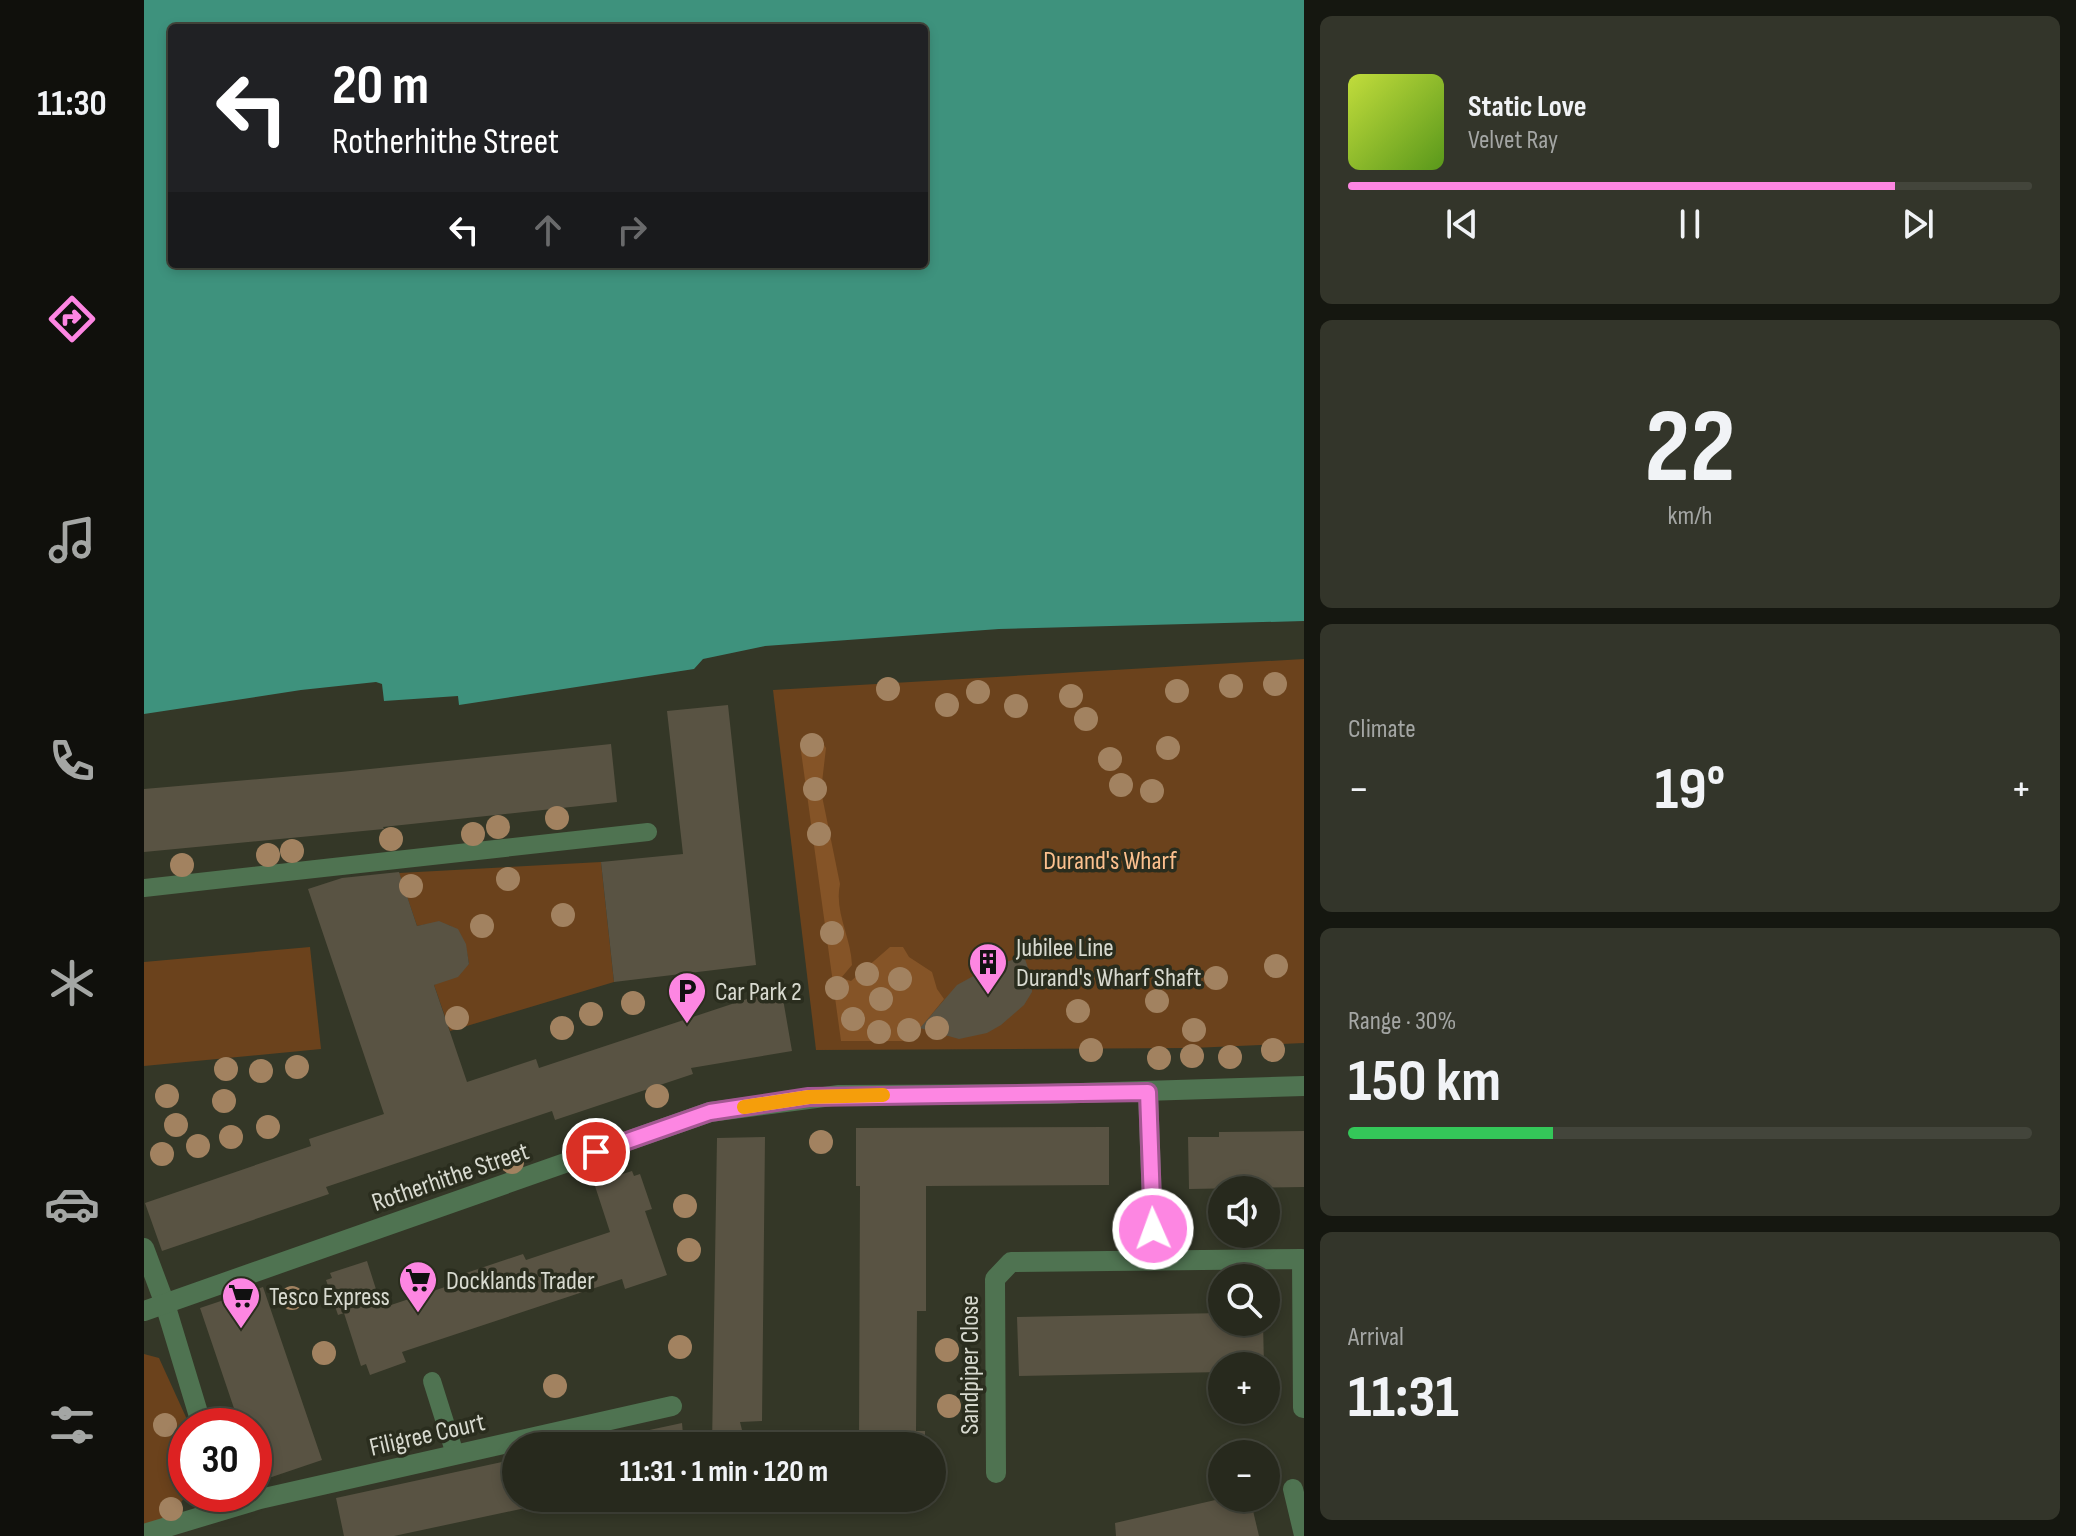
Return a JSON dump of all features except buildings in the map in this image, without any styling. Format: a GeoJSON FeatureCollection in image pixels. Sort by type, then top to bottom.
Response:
{"type":"FeatureCollection","features":[{"type":"Feature","properties":{"kind":"street","name":"Rotherhithe Street"},"geometry":{"type":"LineString","coordinates":[[144,1311],[710,1112],[839,1095],[1148,1092],[1304,1086]]}},
{"type":"Feature","properties":{"kind":"street"},"geometry":{"type":"LineString","coordinates":[[1148,1092],[1154,1258]]}},
{"type":"Feature","properties":{"kind":"street"},"geometry":{"type":"LineString","coordinates":[[144,1248],[165,1304],[197,1408]]}},
{"type":"Feature","properties":{"kind":"street","name":"Sandpiper Close"},"geometry":{"type":"LineString","coordinates":[[996,1473],[995,1279],[1011,1262],[1154,1258],[1302,1259],[1303,1408]]}},
{"type":"Feature","properties":{"kind":"street","name":"Filigree Court"},"geometry":{"type":"LineString","coordinates":[[272,1493],[672,1406]]}},
{"type":"Feature","properties":{"kind":"street"},"geometry":{"type":"LineString","coordinates":[[1293,1489],[1304,1535]]}},
{"type":"Feature","properties":{"kind":"street","name":"Filigree Court"},"geometry":{"type":"LineString","coordinates":[[144,1534],[199,1512]]}},
{"type":"Feature","properties":{"kind":"lane"},"geometry":{"type":"LineString","coordinates":[[144,888],[648,832]]}},
{"type":"Feature","properties":{"kind":"lane"},"geometry":{"type":"LineString","coordinates":[[432,1381],[455,1454]]}},
{"type":"Feature","properties":{"kind":"green space","name":"Durand's Wharf"},"geometry":{"type":"Polygon","coordinates":[[[1304,659],[1304,1043],[1192,1048],[816,1050],[773,690],[1304,659]]]}},
{"type":"Feature","properties":{"kind":"green space"},"geometry":{"type":"Polygon","coordinates":[[[601,862],[614,982],[450,1031],[434,985],[469,964],[464,942],[455,928],[448,925],[417,926],[399,873],[601,862]]]}},
{"type":"Feature","properties":{"kind":"green space"},"geometry":{"type":"Polygon","coordinates":[[[310,947],[321,1049],[144,1066],[144,962],[310,947]]]}},
{"type":"Feature","properties":{"kind":"green space"},"geometry":{"type":"Polygon","coordinates":[[[144,1354],[159,1358],[182,1408],[168,1408],[168,1512],[174,1512],[157,1536],[144,1536],[144,1354]]]}},
{"type":"Feature","properties":{"kind":"shaded area"},"geometry":{"type":"Polygon","coordinates":[[[821,740],[826,748],[821,791],[852,965],[841,978],[851,981],[890,947],[903,947],[909,957],[932,972],[944,999],[910,1041],[841,1041],[800,744],[821,740]]]}},
{"type":"Feature","properties":{"kind":"water"},"geometry":{"type":"Polygon","coordinates":[[[144,0],[1304,0],[1304,621],[999,629],[765,646],[703,659],[694,669],[459,705],[458,696],[384,701],[382,684],[376,682],[144,714],[144,0]]]}},
{"type":"Feature","properties":{"kind":"slow traffic"},"geometry":{"type":"LineString","coordinates":[[744,1107],[809,1097],[883,1095]]}},
{"type":"Feature","properties":{"kind":"place","name":"Jubilee Line Durand's Wharf Shaft"},"geometry":{"type":"Point","coordinates":[988,996]}},
{"type":"Feature","properties":{"kind":"place","name":"Car Park 2"},"geometry":{"type":"Point","coordinates":[687,1025]}},
{"type":"Feature","properties":{"kind":"place","name":"Docklands Trader"},"geometry":{"type":"Point","coordinates":[418,1314]}},
{"type":"Feature","properties":{"kind":"place","name":"Tesco Express"},"geometry":{"type":"Point","coordinates":[241,1330]}},
{"type":"Feature","properties":{"kind":"route"},"geometry":{"type":"LineString","coordinates":[[596,1152],[710,1112],[809,1097],[1148,1092],[1153,1229]]}}]}
